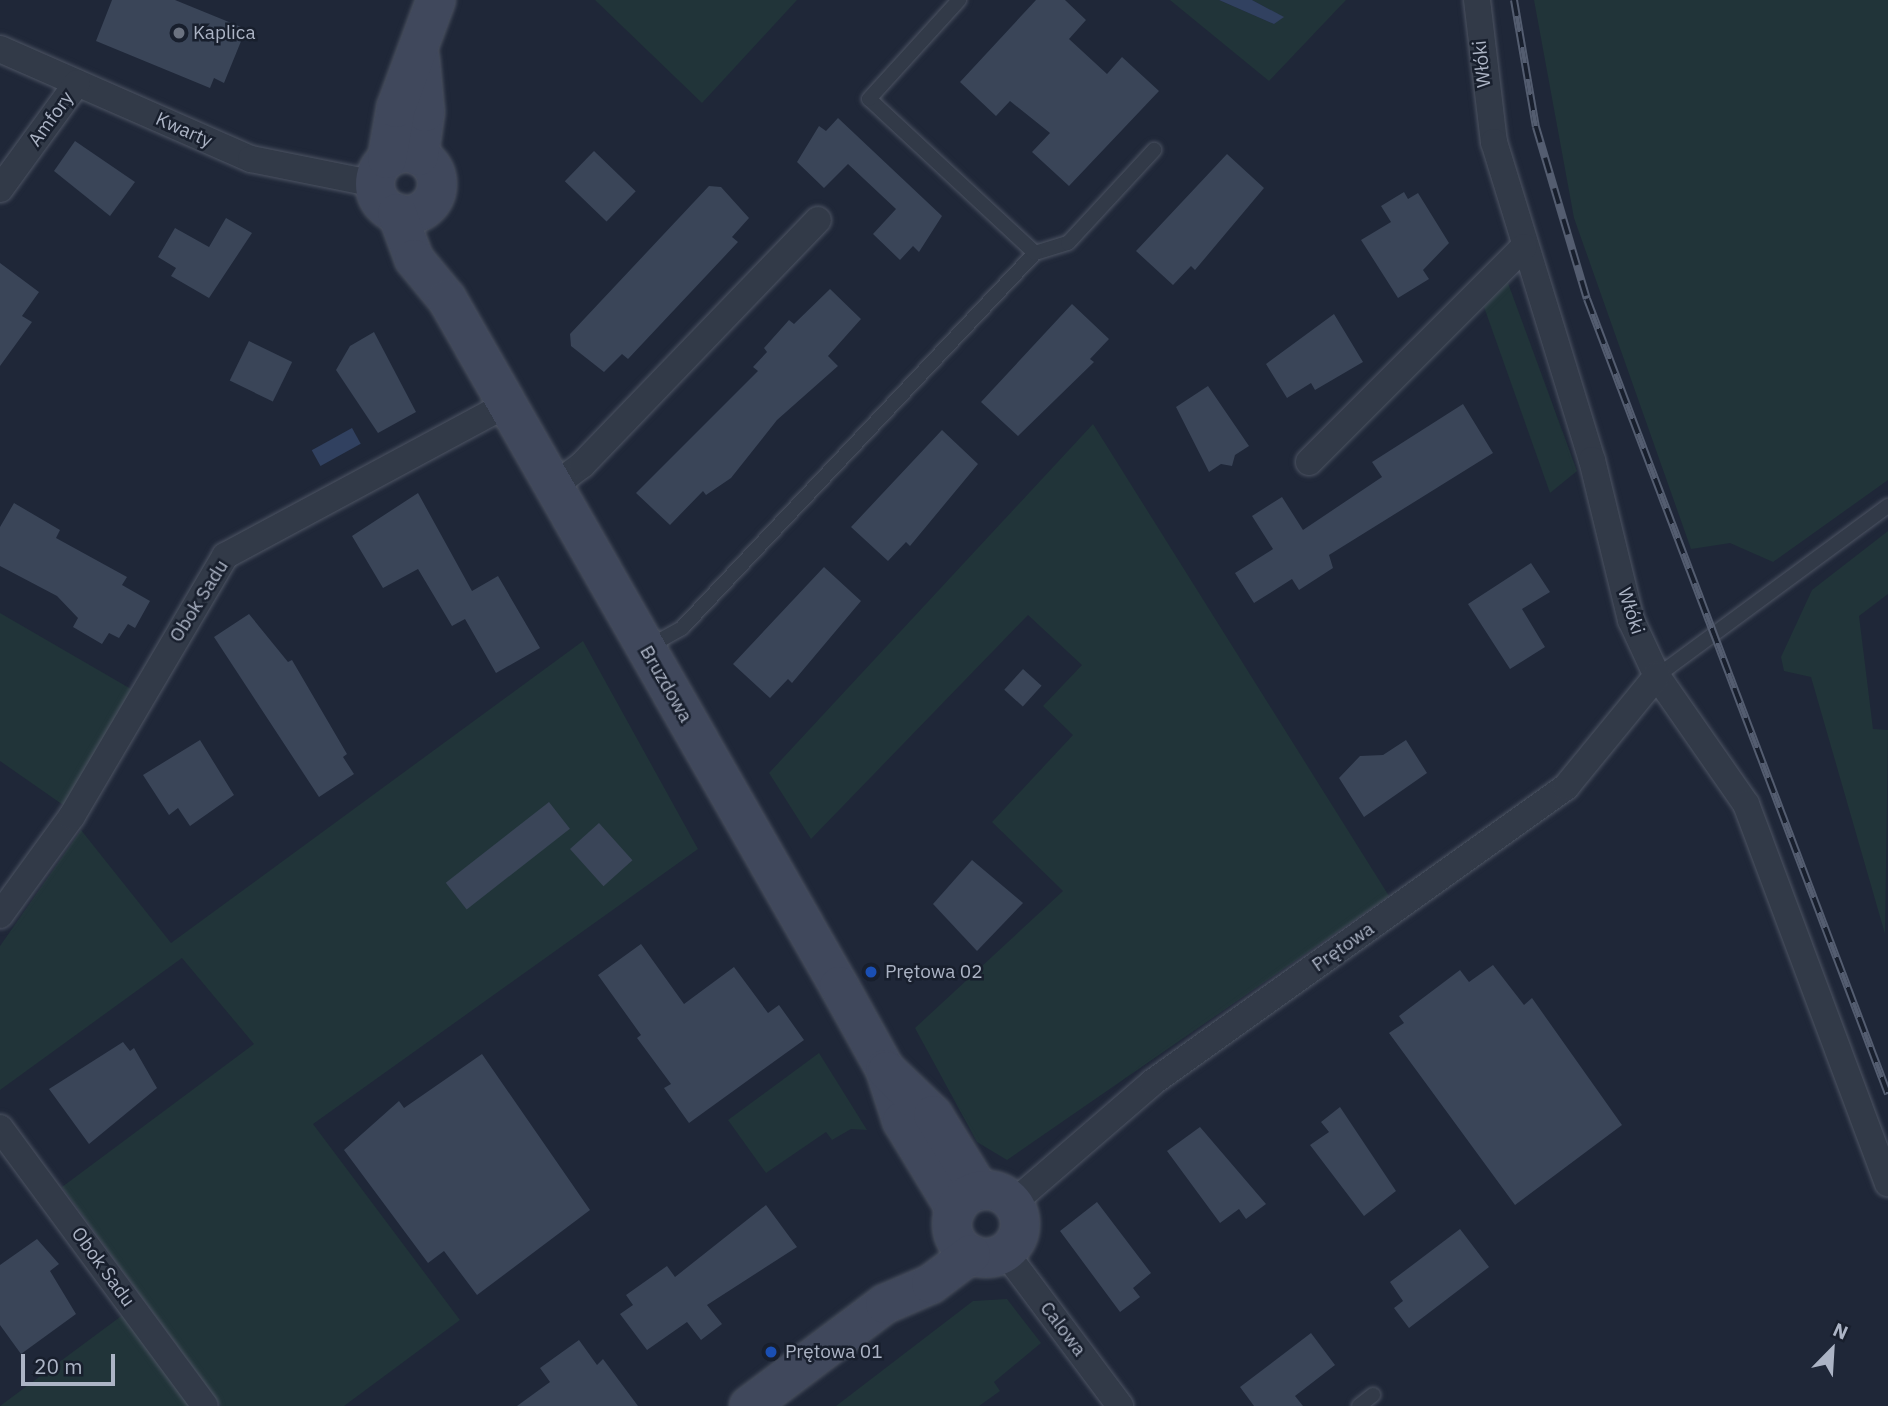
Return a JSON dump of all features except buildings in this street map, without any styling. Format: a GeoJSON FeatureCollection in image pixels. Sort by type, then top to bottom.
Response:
{"type":"FeatureCollection","features":[{"type":"Feature","properties":{"kind":"street","name":"Bruzdowa"},"geometry":{"type":"LineString","coordinates":[[436,0],[420,55],[425,111],[401,184],[414,259],[447,299],[885,1069],[902,1121],[980,1224]]}},
{"type":"Feature","properties":{"kind":"street","name":"Włóki"},"geometry":{"type":"LineString","coordinates":[[1477,0],[1494,142],[1524,247],[1592,460],[1631,620],[1657,676],[1746,804],[1888,1183]]}},
{"type":"Feature","properties":{"kind":"street","name":"Kwarty"},"geometry":{"type":"LineString","coordinates":[[0,49],[251,159],[401,184]]}},
{"type":"Feature","properties":{"kind":"street","name":"Amfory"},"geometry":{"type":"LineString","coordinates":[[0,189],[77,83]]}},
{"type":"Feature","properties":{"kind":"street"},"geometry":{"type":"LineString","coordinates":[[554,486],[582,465],[818,220]]}},
{"type":"Feature","properties":{"kind":"street"},"geometry":{"type":"LineString","coordinates":[[1310,462],[1524,247]]}},
{"type":"Feature","properties":{"kind":"street","name":"Obok Sadu"},"geometry":{"type":"LineString","coordinates":[[0,915],[72,816],[225,556],[507,404]]}},
{"type":"Feature","properties":{"kind":"street","name":"Prętowa"},"geometry":{"type":"LineString","coordinates":[[749,1406],[885,1304],[931,1284],[980,1224],[1153,1082],[1566,787],[1657,676]]}},
{"type":"Feature","properties":{"kind":"street","name":"Obok Sadu"},"geometry":{"type":"LineString","coordinates":[[0,1128],[205,1406]]}},
{"type":"Feature","properties":{"kind":"street","name":"Calowa"},"geometry":{"type":"LineString","coordinates":[[980,1224],[1120,1406]]}},
{"type":"Feature","properties":{"kind":"lane"},"geometry":{"type":"LineString","coordinates":[[959,0],[869,99],[1035,253]]}},
{"type":"Feature","properties":{"kind":"lane"},"geometry":{"type":"LineString","coordinates":[[646,648],[682,628],[1035,253],[1068,243],[1154,150]]}},
{"type":"Feature","properties":{"kind":"lane"},"geometry":{"type":"LineString","coordinates":[[1657,676],[1888,506]]}},
{"type":"Feature","properties":{"kind":"lane"},"geometry":{"type":"LineString","coordinates":[[1359,1406],[1373,1395]]}},
{"type":"Feature","properties":{"kind":"green space"},"geometry":{"type":"Polygon","coordinates":[[[595,0],[797,0],[702,103],[595,0]]]}},
{"type":"Feature","properties":{"kind":"green space"},"geometry":{"type":"Polygon","coordinates":[[[1170,0],[1219,0],[1274,24],[1283,17],[1252,0],[1346,0],[1269,81],[1170,0]]]}},
{"type":"Feature","properties":{"kind":"green space"},"geometry":{"type":"Polygon","coordinates":[[[1534,0],[1888,0],[1888,480],[1773,562],[1730,543],[1691,549],[1574,218],[1534,0]]]}},
{"type":"Feature","properties":{"kind":"green space"},"geometry":{"type":"Polygon","coordinates":[[[1508,283],[1577,471],[1550,493],[1484,307],[1508,283]]]}},
{"type":"Feature","properties":{"kind":"green space"},"geometry":{"type":"Polygon","coordinates":[[[1093,424],[1389,896],[1007,1160],[977,1142],[915,1028],[1063,891],[992,822],[1073,735],[1043,706],[1082,665],[1028,615],[811,839],[769,773],[1093,424]]]}},
{"type":"Feature","properties":{"kind":"green space"},"geometry":{"type":"Polygon","coordinates":[[[1888,531],[1888,594],[1859,616],[1873,729],[1888,730],[1885,934],[1811,677],[1784,671],[1781,657],[1812,590],[1888,531]]]}},
{"type":"Feature","properties":{"kind":"green space"},"geometry":{"type":"Polygon","coordinates":[[[0,613],[131,689],[66,807],[0,761],[0,613]]]}},
{"type":"Feature","properties":{"kind":"green space"},"geometry":{"type":"Polygon","coordinates":[[[583,641],[698,849],[313,1124],[460,1320],[344,1406],[221,1406],[62,1187],[254,1044],[182,958],[0,1090],[0,946],[81,830],[171,943],[583,641]]]}},
{"type":"Feature","properties":{"kind":"green space"},"geometry":{"type":"Polygon","coordinates":[[[819,1053],[867,1130],[851,1129],[832,1140],[826,1132],[766,1173],[728,1120],[819,1053]]]}},
{"type":"Feature","properties":{"kind":"green space"},"geometry":{"type":"Polygon","coordinates":[[[1007,1299],[1041,1343],[994,1382],[1000,1391],[979,1406],[836,1406],[973,1301],[1007,1299]]]}},
{"type":"Feature","properties":{"kind":"green space"},"geometry":{"type":"Polygon","coordinates":[[[124,1314],[192,1406],[0,1406],[124,1314]]]}},
{"type":"Feature","properties":{"kind":"water"},"geometry":{"type":"Polygon","coordinates":[[[1219,0],[1252,0],[1284,17],[1274,24],[1219,0]]]}},
{"type":"Feature","properties":{"kind":"water"},"geometry":{"type":"Polygon","coordinates":[[[352,428],[361,444],[320,466],[312,450],[352,428]]]}},
{"type":"Feature","properties":{"kind":"railway"},"geometry":{"type":"LineString","coordinates":[[1514,0],[1536,127],[1587,299],[1888,1094]]}},
{"type":"Feature","properties":{"kind":"place","name":"Kaplica"},"geometry":{"type":"Point","coordinates":[179,33]}},
{"type":"Feature","properties":{"kind":"place","name":"Prętowa 02"},"geometry":{"type":"Point","coordinates":[871,972]}},
{"type":"Feature","properties":{"kind":"place","name":"Prętowa 01"},"geometry":{"type":"Point","coordinates":[771,1352]}}]}
